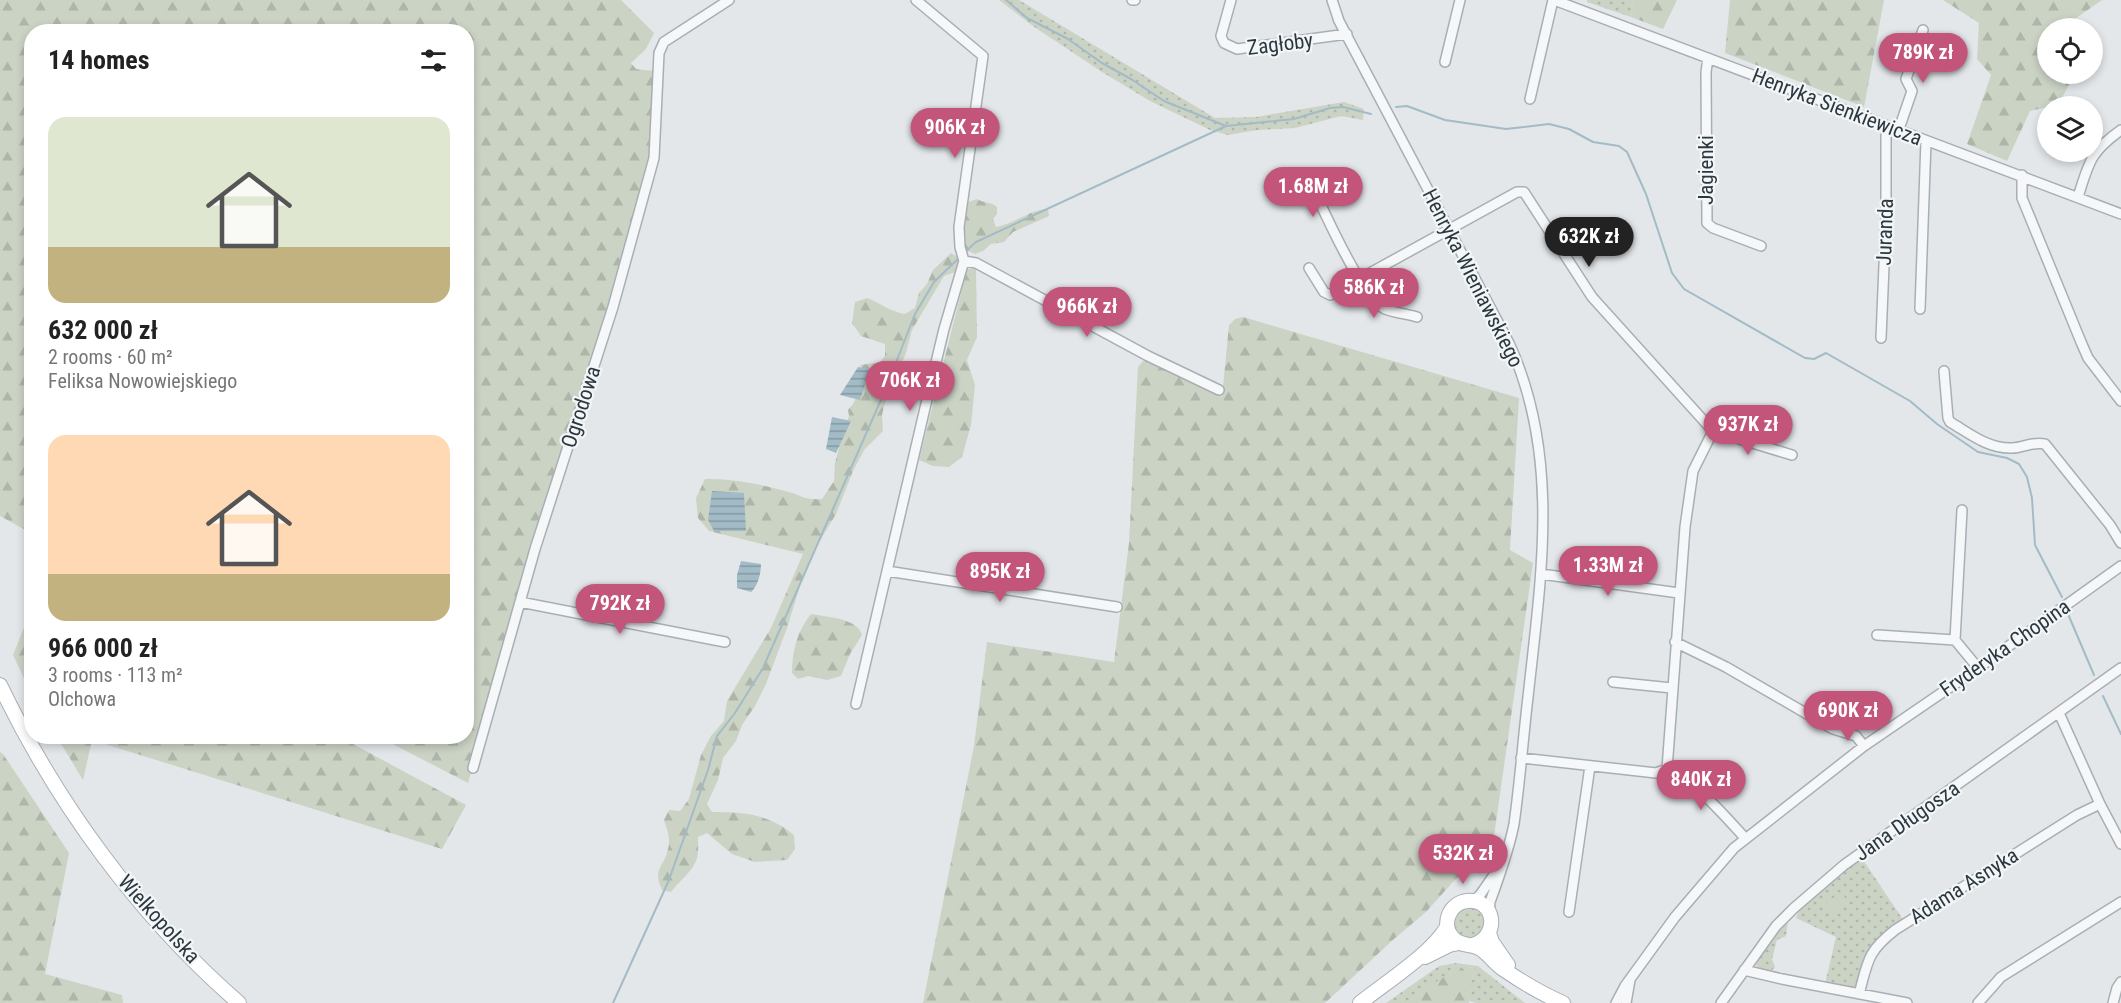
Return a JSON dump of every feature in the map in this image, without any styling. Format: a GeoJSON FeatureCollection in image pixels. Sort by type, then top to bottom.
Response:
{"type":"FeatureCollection","features":[{"type":"Feature","properties":{"kind":"street","name":"Ogrodowa"},"geometry":{"type":"LineString","coordinates":[[473,768],[547,510],[613,307],[654,158],[659,53],[664,42],[729,0]]}},
{"type":"Feature","properties":{"kind":"street"},"geometry":{"type":"LineString","coordinates":[[856,704],[941,340],[964,261],[960,247],[959,227],[983,56],[916,0]]}},
{"type":"Feature","properties":{"kind":"street","name":"Zagłoby"},"geometry":{"type":"LineString","coordinates":[[1232,0],[1221,36],[1224,43],[1237,49],[1347,34]]}},
{"type":"Feature","properties":{"kind":"street","name":"Henryka Wieniawskiego"},"geometry":{"type":"LineString","coordinates":[[1332,0],[1347,34],[1448,229],[1505,333],[1519,364],[1536,424],[1542,472],[1541,574],[1514,825],[1490,902],[1489,913]]}},
{"type":"Feature","properties":{"kind":"street"},"geometry":{"type":"LineString","coordinates":[[1445,62],[1460,0]]}},
{"type":"Feature","properties":{"kind":"street"},"geometry":{"type":"LineString","coordinates":[[1530,99],[1553,0]]}},
{"type":"Feature","properties":{"kind":"street","name":"Henryka Sienkiewicza"},"geometry":{"type":"LineString","coordinates":[[1553,0],[2121,213]]}},
{"type":"Feature","properties":{"kind":"street"},"geometry":{"type":"LineString","coordinates":[[1584,11],[1585,0]]}},
{"type":"Feature","properties":{"kind":"street","name":"Juranda"},"geometry":{"type":"LineString","coordinates":[[1881,338],[1886,217],[1886,136],[1894,127],[1912,91],[1906,80],[1923,30]]}},
{"type":"Feature","properties":{"kind":"street","name":"Jagienki"},"geometry":{"type":"LineString","coordinates":[[1708,58],[1706,72],[1707,223],[1713,228],[1761,246]]}},
{"type":"Feature","properties":{"kind":"street"},"geometry":{"type":"LineString","coordinates":[[2078,197],[2094,153],[2102,143],[2121,130]]}},
{"type":"Feature","properties":{"kind":"street"},"geometry":{"type":"LineString","coordinates":[[1920,309],[1926,141]]}},
{"type":"Feature","properties":{"kind":"street"},"geometry":{"type":"LineString","coordinates":[[1344,175],[1315,192],[1359,279],[1373,299],[1384,309],[1417,316]]}},
{"type":"Feature","properties":{"kind":"street"},"geometry":{"type":"LineString","coordinates":[[2022,175],[2022,198],[2088,358],[2121,401]]}},
{"type":"Feature","properties":{"kind":"street"},"geometry":{"type":"LineString","coordinates":[[1309,268],[1324,292],[1330,295],[1517,192],[1524,192],[1592,297],[1713,431],[1792,455]]}},
{"type":"Feature","properties":{"kind":"street"},"geometry":{"type":"LineString","coordinates":[[964,261],[976,263],[1148,356],[1219,390]]}},
{"type":"Feature","properties":{"kind":"street"},"geometry":{"type":"LineString","coordinates":[[1944,370],[1950,422],[1986,443],[2001,447],[2012,448],[2039,442],[2045,444],[2110,525],[2121,543]]}},
{"type":"Feature","properties":{"kind":"street"},"geometry":{"type":"LineString","coordinates":[[1667,769],[1685,526],[1693,471],[1713,431]]}},
{"type":"Feature","properties":{"kind":"street"},"geometry":{"type":"LineString","coordinates":[[1962,510],[1955,640],[1978,668]]}},
{"type":"Feature","properties":{"kind":"street","name":"Fryderyka Chopina"},"geometry":{"type":"LineString","coordinates":[[1616,1003],[1630,978],[1675,917],[1745,838],[1798,800],[1864,746],[2121,566]]}},
{"type":"Feature","properties":{"kind":"street"},"geometry":{"type":"LineString","coordinates":[[887,571],[1117,607]]}},
{"type":"Feature","properties":{"kind":"street"},"geometry":{"type":"LineString","coordinates":[[1541,574],[1679,593]]}},
{"type":"Feature","properties":{"kind":"street"},"geometry":{"type":"LineString","coordinates":[[520,602],[725,642]]}},
{"type":"Feature","properties":{"kind":"street"},"geometry":{"type":"LineString","coordinates":[[1877,635],[1955,640]]}},
{"type":"Feature","properties":{"kind":"street"},"geometry":{"type":"LineString","coordinates":[[1675,642],[1726,667],[1833,729],[1856,736],[1864,746]]}},
{"type":"Feature","properties":{"kind":"street","name":"Jana Długosza"},"geometry":{"type":"LineString","coordinates":[[1721,1003],[1776,926],[1844,865],[2121,668]]}},
{"type":"Feature","properties":{"kind":"street"},"geometry":{"type":"LineString","coordinates":[[1613,682],[1672,688]]}},
{"type":"Feature","properties":{"kind":"street","name":"Wielkopolska"},"geometry":{"type":"LineString","coordinates":[[0,685],[24,732]]}},
{"type":"Feature","properties":{"kind":"street"},"geometry":{"type":"LineString","coordinates":[[2058,713],[2121,844]]}},
{"type":"Feature","properties":{"kind":"street","name":"Wielkopolska"},"geometry":{"type":"LineString","coordinates":[[31,744],[85,830],[133,892],[162,927],[239,1003]]}},
{"type":"Feature","properties":{"kind":"street"},"geometry":{"type":"LineString","coordinates":[[1521,758],[1656,773],[1667,769],[1682,776],[1745,838]]}},
{"type":"Feature","properties":{"kind":"street"},"geometry":{"type":"LineString","coordinates":[[1569,912],[1590,766]]}},
{"type":"Feature","properties":{"kind":"street","name":"Adama Asnyka"},"geometry":{"type":"LineString","coordinates":[[1859,994],[1869,958],[1878,943],[1886,936],[2077,815],[2100,804]]}},
{"type":"Feature","properties":{"kind":"street","name":"Henryka Wieniawskiego"},"geometry":{"type":"LineString","coordinates":[[1473,901],[1480,895],[1504,860]]}},
{"type":"Feature","properties":{"kind":"street"},"geometry":{"type":"LineString","coordinates":[[1360,1003],[1410,965],[1443,934],[1453,907],[1466,901],[1479,903],[1489,913],[1492,919],[1490,933],[1492,942],[1519,978]]}},
{"type":"Feature","properties":{"kind":"street"},"geometry":{"type":"LineString","coordinates":[[1978,1003],[2001,977],[2121,902]]}},
{"type":"Feature","properties":{"kind":"street"},"geometry":{"type":"LineString","coordinates":[[1447,927],[1454,939],[1482,949],[1501,968],[1536,990],[1563,1003]]}},
{"type":"Feature","properties":{"kind":"street"},"geometry":{"type":"LineString","coordinates":[[1410,965],[1449,945],[1480,943],[1490,933]]}},
{"type":"Feature","properties":{"kind":"street"},"geometry":{"type":"LineString","coordinates":[[1744,970],[1907,1003]]}},
{"type":"Feature","properties":{"kind":"street","name":"Fryderyka Chopina"},"geometry":{"type":"LineString","coordinates":[[1626,1003],[1630,978]]}},
{"type":"Feature","properties":{"kind":"street"},"geometry":{"type":"LineString","coordinates":[[2113,1003],[2116,988],[2121,982]]}},
{"type":"Feature","properties":{"kind":"green space"},"geometry":{"type":"Polygon","coordinates":[[[0,0],[621,0],[654,33],[646,49],[631,63],[636,69],[654,71],[652,157],[468,783],[393,744],[474,744],[474,24],[24,24],[24,529],[0,516],[0,0]]]}},
{"type":"Feature","properties":{"kind":"green space"},"geometry":{"type":"Polygon","coordinates":[[[999,0],[1019,0],[1215,118],[1256,117],[1344,102],[1364,109],[1363,120],[1341,116],[1295,128],[1257,130],[1228,135],[1210,130],[1150,101],[1102,72],[1033,26],[999,0]]]}},
{"type":"Feature","properties":{"kind":"green space"},"geometry":{"type":"Polygon","coordinates":[[[1587,0],[1634,0],[1631,17],[1587,2],[1587,0]]]}},
{"type":"Feature","properties":{"kind":"green space"},"geometry":{"type":"Polygon","coordinates":[[[1634,0],[1677,0],[1663,29],[1631,17],[1634,0]]]}},
{"type":"Feature","properties":{"kind":"green space"},"geometry":{"type":"Polygon","coordinates":[[[1730,0],[1884,0],[1864,107],[1725,53],[1730,0]]]}},
{"type":"Feature","properties":{"kind":"green space"},"geometry":{"type":"Polygon","coordinates":[[[1943,0],[2102,0],[2076,18],[2037,18],[2037,84],[2070,84],[2063,96],[2037,96],[2037,110],[2030,111],[2007,161],[1967,144],[1991,75],[1977,59],[1979,23],[1943,0]]]}},
{"type":"Feature","properties":{"kind":"green space"},"geometry":{"type":"Polygon","coordinates":[[[977,199],[997,207],[997,213],[993,219],[996,227],[1041,210],[1048,209],[1049,216],[1013,232],[1004,242],[991,244],[975,254],[966,250],[962,241],[968,202],[977,199]]]}},
{"type":"Feature","properties":{"kind":"green space"},"geometry":{"type":"Polygon","coordinates":[[[951,253],[960,258],[958,271],[944,276],[912,330],[905,356],[889,386],[882,415],[883,431],[864,450],[836,514],[815,549],[766,684],[742,725],[736,741],[723,758],[718,780],[707,804],[712,812],[765,818],[785,828],[794,835],[795,849],[787,860],[755,862],[732,854],[707,833],[698,837],[697,858],[691,869],[671,892],[662,890],[658,872],[669,845],[664,820],[669,810],[680,811],[689,799],[701,755],[711,736],[724,721],[727,701],[771,628],[803,554],[709,531],[698,518],[696,498],[705,479],[715,479],[755,484],[806,498],[822,499],[834,481],[839,436],[849,416],[848,410],[865,379],[860,365],[880,362],[885,356],[885,344],[861,336],[852,323],[855,302],[867,298],[905,314],[915,308],[919,293],[927,284],[933,270],[951,253]]]}},
{"type":"Feature","properties":{"kind":"green space"},"geometry":{"type":"Polygon","coordinates":[[[967,269],[976,269],[977,337],[967,360],[975,385],[971,425],[962,457],[949,467],[933,466],[919,460],[967,269]]]}},
{"type":"Feature","properties":{"kind":"green space"},"geometry":{"type":"Polygon","coordinates":[[[1243,317],[1519,398],[1510,550],[1533,563],[1494,836],[1426,912],[1325,1003],[923,1003],[974,746],[987,642],[1114,662],[1129,543],[1138,367],[1143,361],[1149,360],[1222,397],[1229,325],[1235,319],[1243,317]]]}},
{"type":"Feature","properties":{"kind":"green space"},"geometry":{"type":"Polygon","coordinates":[[[811,614],[841,619],[854,625],[862,635],[850,654],[841,676],[827,680],[808,676],[798,679],[792,673],[796,642],[811,614]]]}},
{"type":"Feature","properties":{"kind":"green space"},"geometry":{"type":"Polygon","coordinates":[[[24,628],[24,678],[13,655],[24,628]]]}},
{"type":"Feature","properties":{"kind":"green space"},"geometry":{"type":"Polygon","coordinates":[[[61,744],[91,744],[83,780],[61,744]]]}},
{"type":"Feature","properties":{"kind":"green space"},"geometry":{"type":"Polygon","coordinates":[[[105,744],[353,744],[466,805],[442,849],[105,744]]]}},
{"type":"Feature","properties":{"kind":"green space"},"geometry":{"type":"Polygon","coordinates":[[[0,752],[69,853],[45,974],[122,995],[123,1003],[0,1003],[0,752]]]}},
{"type":"Feature","properties":{"kind":"green space"},"geometry":{"type":"Polygon","coordinates":[[[1861,857],[1904,921],[1876,940],[1861,990],[1825,984],[1836,937],[1796,918],[1801,905],[1861,857]]]}},
{"type":"Feature","properties":{"kind":"green space"},"geometry":{"type":"Polygon","coordinates":[[[1841,892],[1847,900],[1830,914],[1823,905],[1841,892]]]}},
{"type":"Feature","properties":{"kind":"green space"},"geometry":{"type":"Polygon","coordinates":[[[1469,907],[1481,911],[1485,923],[1481,935],[1469,939],[1457,935],[1453,923],[1457,911],[1469,907]]]}},
{"type":"Feature","properties":{"kind":"green space"},"geometry":{"type":"Polygon","coordinates":[[[1788,921],[1786,936],[1777,940],[1772,959],[1775,967],[1768,972],[1758,971],[1755,959],[1788,921]]]}},
{"type":"Feature","properties":{"kind":"green space"},"geometry":{"type":"Polygon","coordinates":[[[1456,963],[1478,966],[1525,1003],[1469,1001],[1474,967],[1448,976],[1407,1003],[1386,1003],[1439,966],[1456,963]]]}},
{"type":"Feature","properties":{"kind":"green space"},"geometry":{"type":"Polygon","coordinates":[[[1474,967],[1469,1003],[1407,1003],[1448,975],[1474,967]]]}},
{"type":"Feature","properties":{"kind":"water"},"geometry":{"type":"Polygon","coordinates":[[[858,367],[870,369],[860,400],[840,395],[858,367]]]}},
{"type":"Feature","properties":{"kind":"water"},"geometry":{"type":"Polygon","coordinates":[[[832,417],[851,421],[836,453],[826,449],[832,417]]]}},
{"type":"Feature","properties":{"kind":"water"},"geometry":{"type":"Polygon","coordinates":[[[712,491],[744,493],[746,531],[714,531],[708,520],[712,491]]]}},
{"type":"Feature","properties":{"kind":"water"},"geometry":{"type":"Polygon","coordinates":[[[741,561],[761,564],[759,579],[751,592],[737,588],[737,575],[741,561]]]}},
{"type":"Feature","properties":{"kind":"waterway"},"geometry":{"type":"LineString","coordinates":[[1006,0],[1027,18],[1068,39],[1164,101],[1226,126],[1294,119],[1330,108],[1343,107],[1371,114]]}},
{"type":"Feature","properties":{"kind":"waterway"},"geometry":{"type":"LineString","coordinates":[[1396,107],[1407,106],[1445,120],[1506,129],[1549,124],[1569,129],[1593,142],[1619,146],[1627,152],[1646,194],[1672,273],[1684,289],[1805,358],[1814,359],[1826,353],[1910,401],[1937,424],[1978,452],[2007,458],[2019,464],[2027,477],[2032,498],[2035,545],[2062,597]]}},
{"type":"Feature","properties":{"kind":"waterway"},"geometry":{"type":"LineString","coordinates":[[964,253],[976,242],[1226,126]]}},
{"type":"Feature","properties":{"kind":"waterway"},"geometry":{"type":"LineString","coordinates":[[613,1003],[669,880],[708,770],[717,736],[735,713],[763,668],[884,393],[915,314],[934,282],[960,257]]}},
{"type":"Feature","properties":{"kind":"waterway"},"geometry":{"type":"LineString","coordinates":[[2068,614],[2094,675]]}},
{"type":"Feature","properties":{"kind":"waterway"},"geometry":{"type":"LineString","coordinates":[[2103,696],[2121,734]]}}]}
